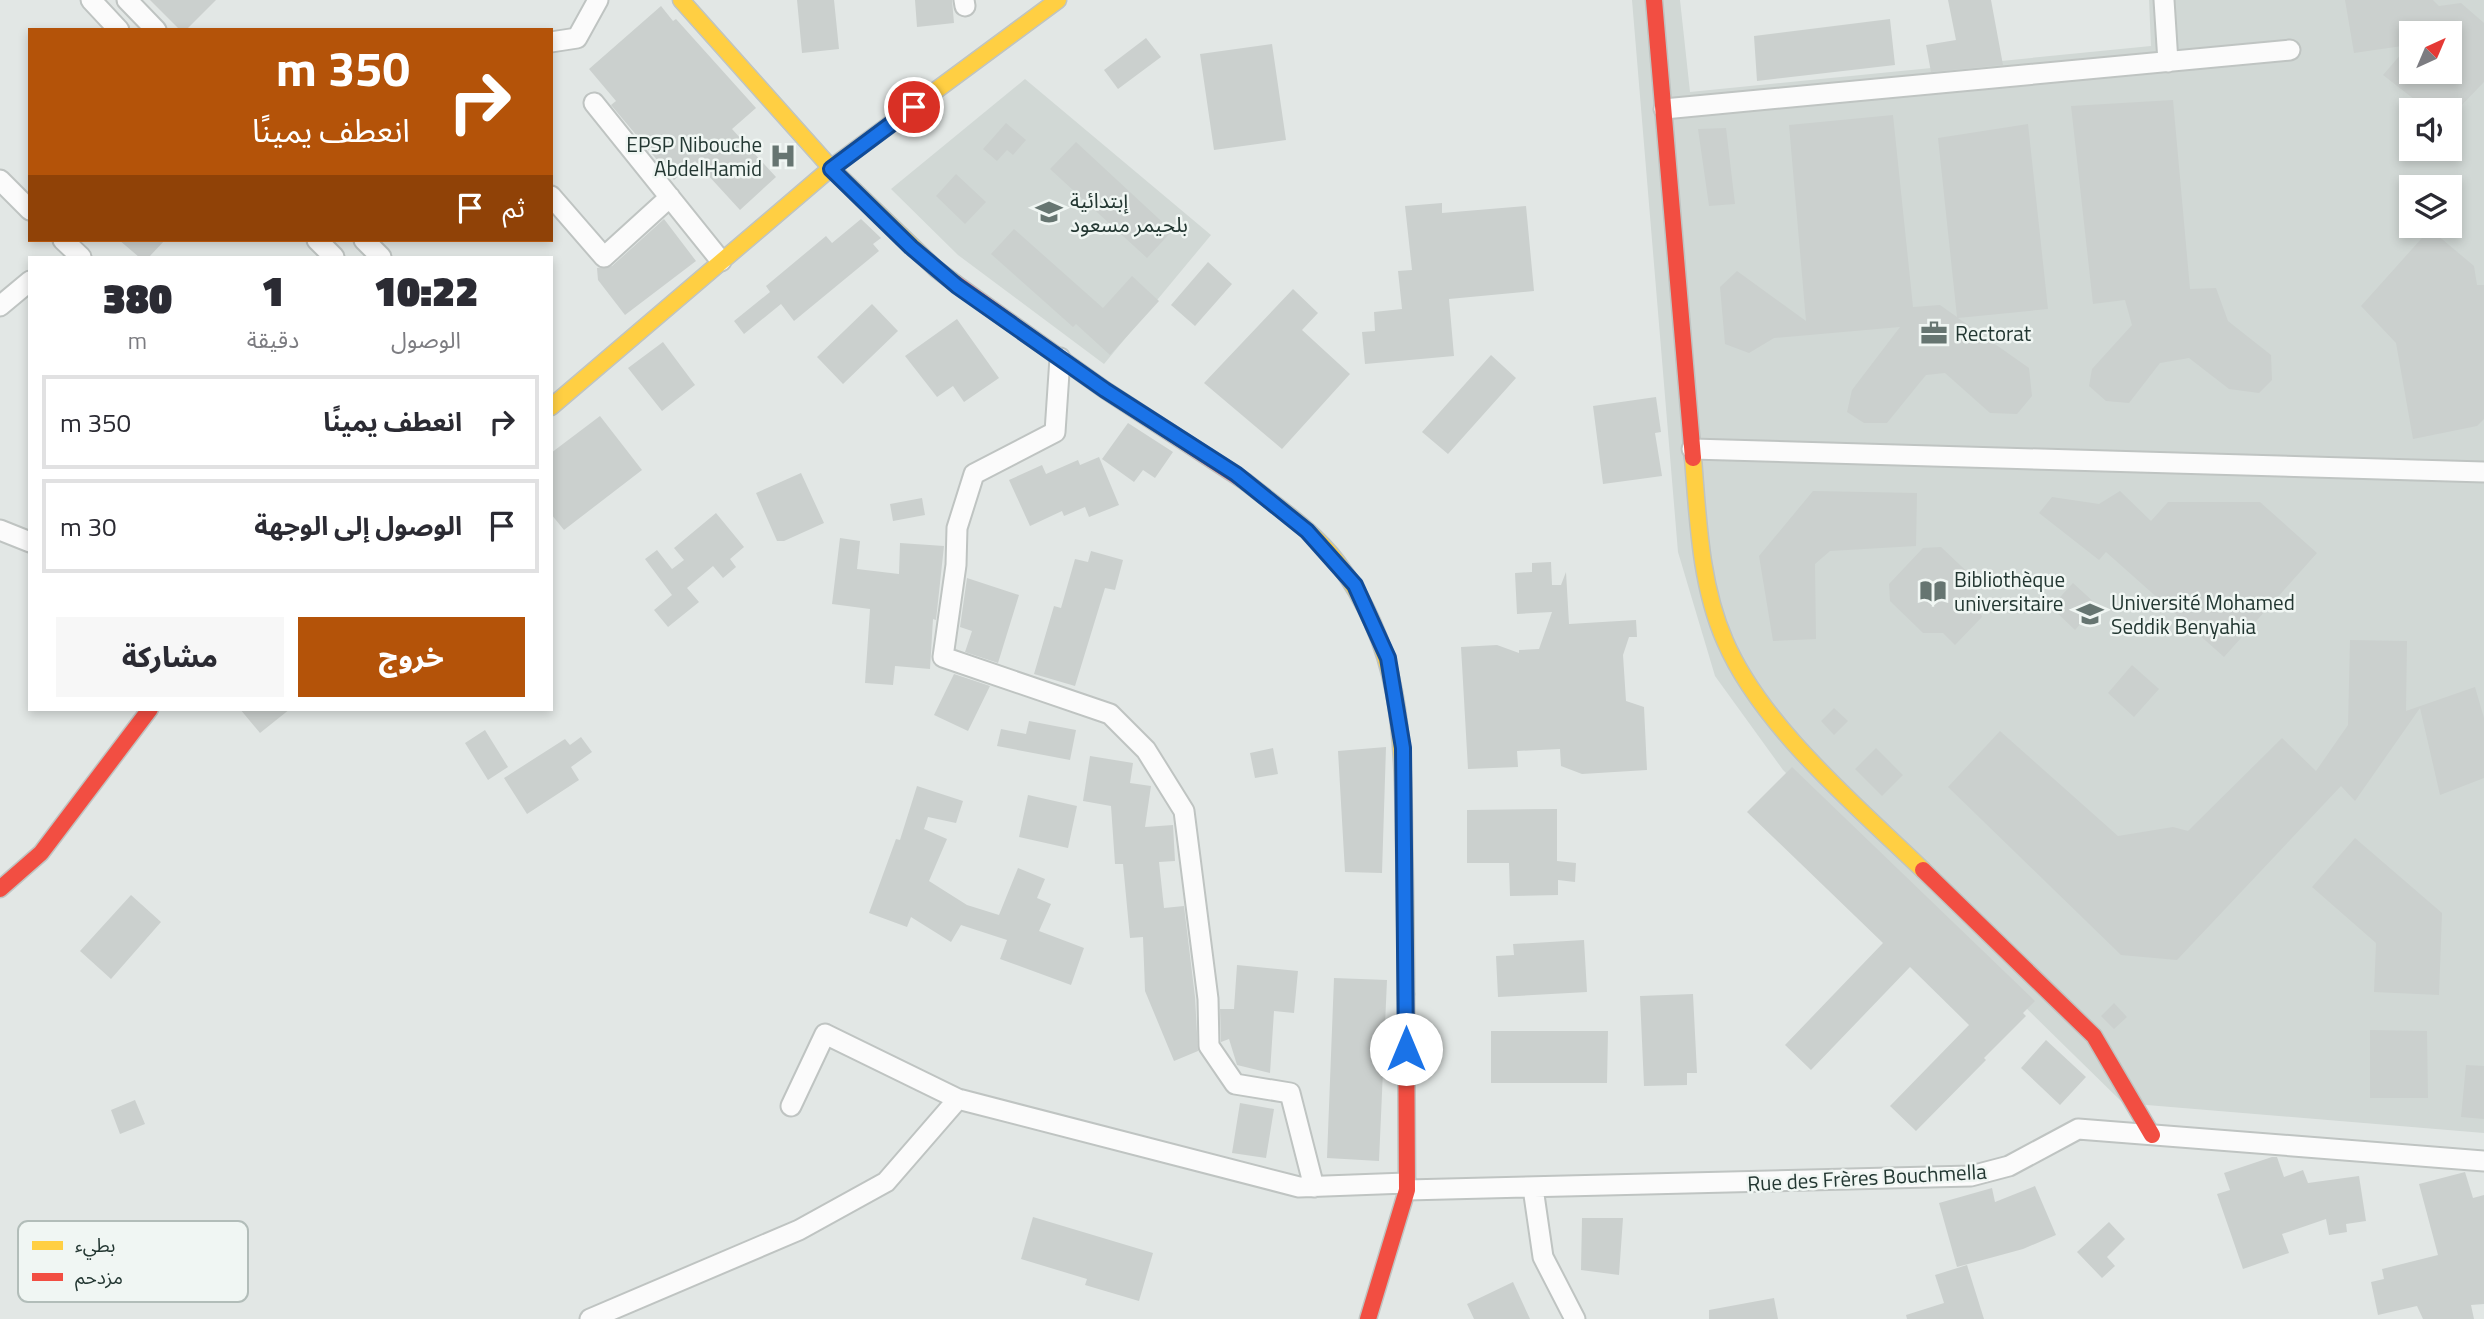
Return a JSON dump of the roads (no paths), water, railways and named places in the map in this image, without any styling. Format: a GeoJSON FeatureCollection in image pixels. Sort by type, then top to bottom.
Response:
{"type":"FeatureCollection","features":[{"type":"Feature","properties":{"kind":"street"},"geometry":{"type":"LineString","coordinates":[[92,0],[117,28]]}},
{"type":"Feature","properties":{"kind":"street"},"geometry":{"type":"LineString","coordinates":[[127,0],[154,28]]}},
{"type":"Feature","properties":{"kind":"street"},"geometry":{"type":"LineString","coordinates":[[553,43],[577,38],[598,0]]}},
{"type":"Feature","properties":{"kind":"street"},"geometry":{"type":"LineString","coordinates":[[681,0],[831,169],[946,278],[1060,358],[1236,474],[1307,531],[1351,579],[1382,642],[1397,698],[1403,759],[1406,1186],[1367,1319]]}},
{"type":"Feature","properties":{"kind":"street"},"geometry":{"type":"LineString","coordinates":[[553,405],[831,169],[1058,0]]}},
{"type":"Feature","properties":{"kind":"street"},"geometry":{"type":"LineString","coordinates":[[1654,0],[1699,534],[1708,587],[1724,640],[1747,684],[1770,715],[1850,799],[2094,1035],[2152,1135]]}},
{"type":"Feature","properties":{"kind":"street"},"geometry":{"type":"LineString","coordinates":[[2164,0],[2168,62]]}},
{"type":"Feature","properties":{"kind":"street"},"geometry":{"type":"LineString","coordinates":[[1664,109],[2290,50]]}},
{"type":"Feature","properties":{"kind":"street"},"geometry":{"type":"LineString","coordinates":[[593,103],[721,261]]}},
{"type":"Feature","properties":{"kind":"street"},"geometry":{"type":"LineString","coordinates":[[0,180],[28,208]]}},
{"type":"Feature","properties":{"kind":"street"},"geometry":{"type":"LineString","coordinates":[[553,199],[604,257],[670,197]]}},
{"type":"Feature","properties":{"kind":"street"},"geometry":{"type":"LineString","coordinates":[[319,242],[333,256]]}},
{"type":"Feature","properties":{"kind":"street"},"geometry":{"type":"LineString","coordinates":[[366,242],[381,256]]}},
{"type":"Feature","properties":{"kind":"street"},"geometry":{"type":"LineString","coordinates":[[0,306],[28,283]]}},
{"type":"Feature","properties":{"kind":"street"},"geometry":{"type":"LineString","coordinates":[[1060,358],[1055,432],[974,474],[957,528],[956,565],[943,657],[1110,713],[1146,750],[1184,811],[1208,999],[1209,1046],[1235,1084],[1290,1093],[1314,1186]]}},
{"type":"Feature","properties":{"kind":"street"},"geometry":{"type":"LineString","coordinates":[[1692,449],[2484,472]]}},
{"type":"Feature","properties":{"kind":"street"},"geometry":{"type":"LineString","coordinates":[[0,530],[28,541]]}},
{"type":"Feature","properties":{"kind":"street"},"geometry":{"type":"LineString","coordinates":[[0,889],[41,853],[148,711]]}},
{"type":"Feature","properties":{"kind":"street","name":"Rue des Frères Bouchmella"},"geometry":{"type":"LineString","coordinates":[[791,1106],[825,1034],[958,1099],[1299,1187],[1533,1188],[1971,1176],[2015,1163],[2078,1129],[2484,1161]]}},
{"type":"Feature","properties":{"kind":"street"},"geometry":{"type":"LineString","coordinates":[[590,1319],[799,1230],[886,1182],[958,1099]]}},
{"type":"Feature","properties":{"kind":"street"},"geometry":{"type":"LineString","coordinates":[[1533,1188],[1543,1257],[1575,1319]]}},
{"type":"Feature","properties":{"kind":"place","name":"EPSP Nibouche AbdelHamid"},"geometry":{"type":"Point","coordinates":[783,156]}},
{"type":"Feature","properties":{"kind":"place","name":"إبتدائية بلحيمر مسعود"},"geometry":{"type":"Point","coordinates":[1049,212]}},
{"type":"Feature","properties":{"kind":"place","name":"Rectorat"},"geometry":{"type":"Point","coordinates":[1934,333]}},
{"type":"Feature","properties":{"kind":"place","name":"Bibliothèque universitaire"},"geometry":{"type":"Point","coordinates":[1933,591]}},
{"type":"Feature","properties":{"kind":"place","name":"Université Mohamed Seddik Benyahia"},"geometry":{"type":"Point","coordinates":[2090,614]}}]}
